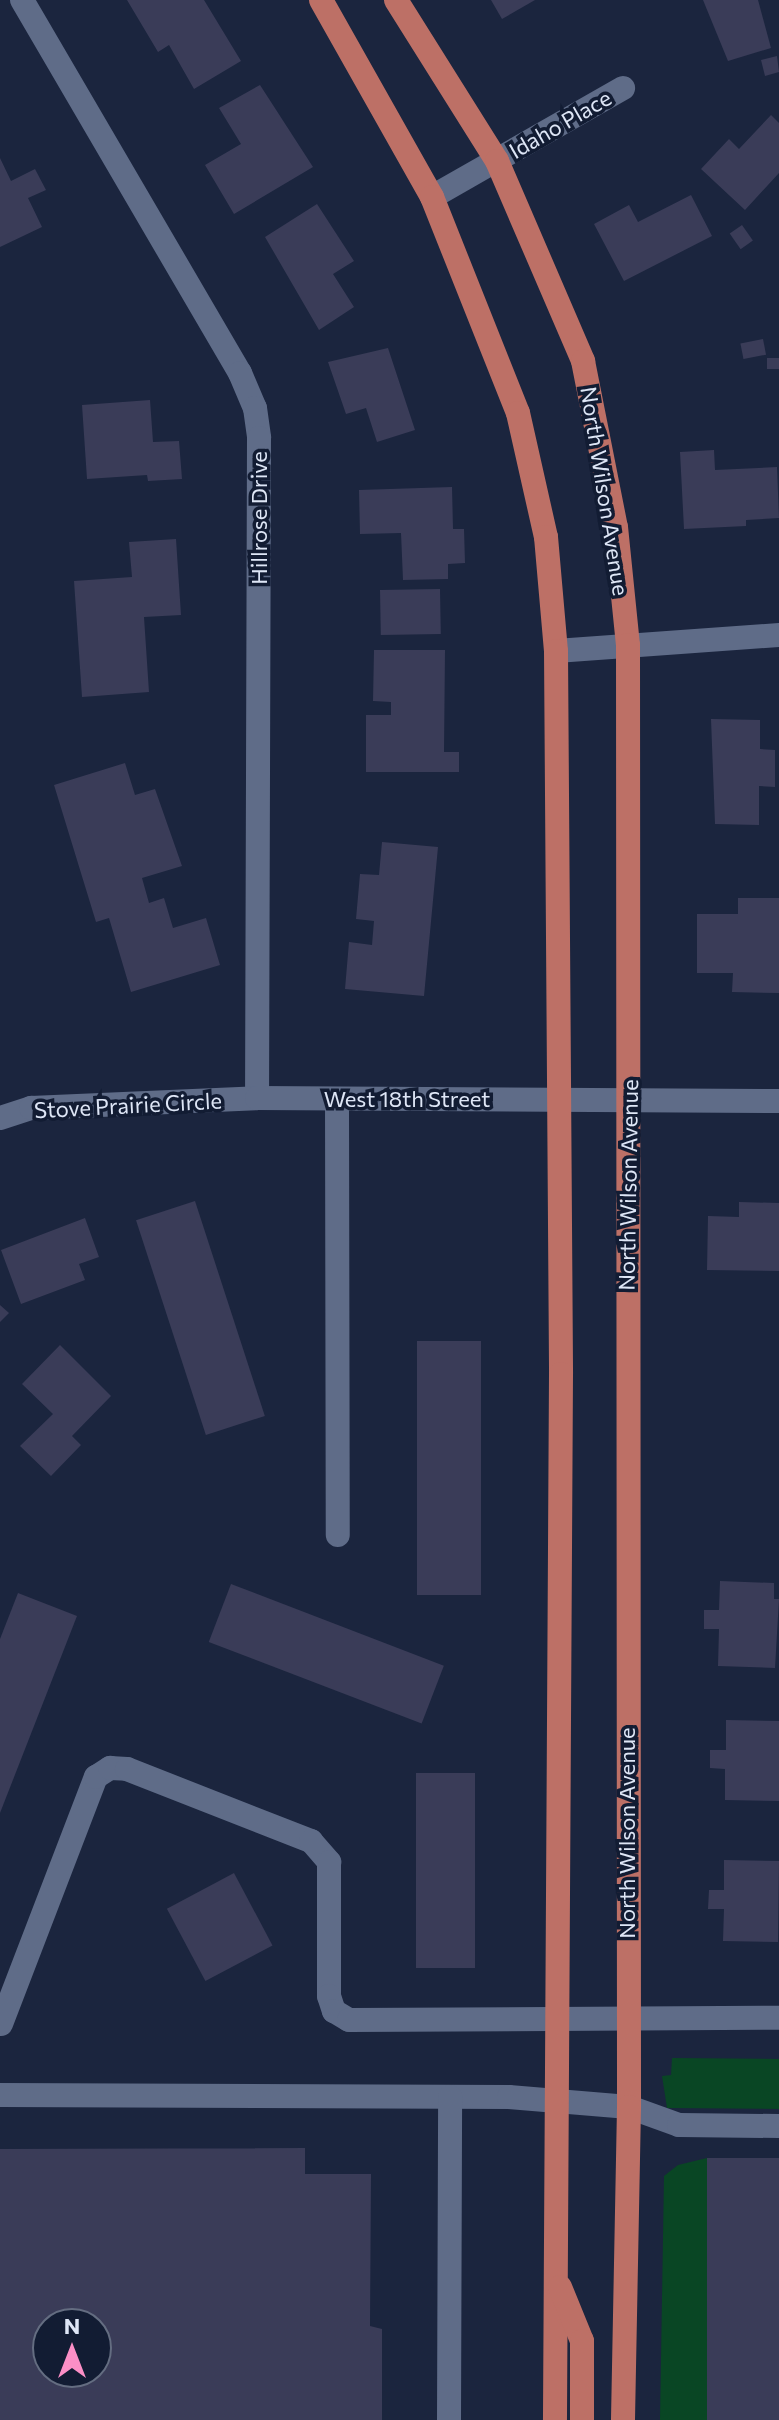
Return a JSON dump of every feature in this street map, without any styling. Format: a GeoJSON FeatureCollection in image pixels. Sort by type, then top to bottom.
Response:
{"type":"FeatureCollection","features":[{"type":"Feature","properties":{"kind":"main road"},"geometry":{"type":"LineString","coordinates":[[321,0],[432,197],[518,413],[546,537],[556,651],[556,1100],[561,1374],[554,2102],[555,2420]]}},
{"type":"Feature","properties":{"kind":"main road","name":"North Wilson Avenue"},"geometry":{"type":"LineString","coordinates":[[396,0],[497,161],[583,361],[616,527],[628,645],[629,2107],[623,2420]]}},
{"type":"Feature","properties":{"kind":"main road"},"geometry":{"type":"LineString","coordinates":[[555,2274],[582,2341],[582,2420]]}},
{"type":"Feature","properties":{"kind":"street","name":"Hillrose Drive"},"geometry":{"type":"LineString","coordinates":[[22,0],[240,373],[255,408],[259,438],[257,1098]]}},
{"type":"Feature","properties":{"kind":"street","name":"Idaho Place"},"geometry":{"type":"LineString","coordinates":[[432,197],[623,88]]}},
{"type":"Feature","properties":{"kind":"street"},"geometry":{"type":"LineString","coordinates":[[556,651],[779,635]]}},
{"type":"Feature","properties":{"kind":"street","name":"West 18th Street"},"geometry":{"type":"LineString","coordinates":[[257,1098],[630,1100]]}},
{"type":"Feature","properties":{"kind":"street","name":"Stove Prairie Circle"},"geometry":{"type":"LineString","coordinates":[[0,1118],[31,1108],[257,1098]]}},
{"type":"Feature","properties":{"kind":"street"},"geometry":{"type":"LineString","coordinates":[[337,1099],[338,1535]]}},
{"type":"Feature","properties":{"kind":"street"},"geometry":{"type":"LineString","coordinates":[[630,1100],[779,1101]]}},
{"type":"Feature","properties":{"kind":"street"},"geometry":{"type":"LineString","coordinates":[[1,2024],[96,1777],[110,1768],[127,1769],[276,1823],[311,1841],[329,1862],[329,1996],[334,2011],[349,2020],[779,2018]]}},
{"type":"Feature","properties":{"kind":"street"},"geometry":{"type":"LineString","coordinates":[[0,2095],[450,2097],[629,2107],[679,2125],[779,2126]]}},
{"type":"Feature","properties":{"kind":"street"},"geometry":{"type":"LineString","coordinates":[[449,2420],[450,2097]]}},
{"type":"Feature","properties":{"kind":"green space"},"geometry":{"type":"Polygon","coordinates":[[[672,2058],[779,2059],[779,2109],[667,2108],[662,2076],[671,2075],[672,2058]]]}},
{"type":"Feature","properties":{"kind":"green space"},"geometry":{"type":"Polygon","coordinates":[[[707,2158],[707,2420],[660,2420],[664,2176],[678,2165],[707,2158]]]}},
{"type":"Feature","properties":{"kind":"building"},"geometry":{"type":"Polygon","coordinates":[[[127,0],[204,0],[241,61],[194,89],[169,45],[158,52],[127,0]]]}},
{"type":"Feature","properties":{"kind":"building"},"geometry":{"type":"Polygon","coordinates":[[[491,0],[535,0],[502,19],[491,0]]]}},
{"type":"Feature","properties":{"kind":"building"},"geometry":{"type":"Polygon","coordinates":[[[703,0],[758,0],[771,48],[728,61],[703,0]]]}},
{"type":"Feature","properties":{"kind":"building"},"geometry":{"type":"Polygon","coordinates":[[[777,56],[779,72],[765,76],[761,60],[777,56]]]}},
{"type":"Feature","properties":{"kind":"building"},"geometry":{"type":"Polygon","coordinates":[[[260,85],[313,167],[234,214],[205,165],[241,144],[219,108],[260,85]]]}},
{"type":"Feature","properties":{"kind":"building"},"geometry":{"type":"Polygon","coordinates":[[[771,115],[779,123],[779,173],[745,210],[701,169],[729,139],[739,149],[771,115]]]}},
{"type":"Feature","properties":{"kind":"building"},"geometry":{"type":"Polygon","coordinates":[[[0,158],[11,181],[35,169],[46,190],[28,198],[42,227],[0,247],[0,158]]]}},
{"type":"Feature","properties":{"kind":"building"},"geometry":{"type":"Polygon","coordinates":[[[691,195],[712,236],[624,281],[594,224],[629,205],[638,222],[691,195]]]}},
{"type":"Feature","properties":{"kind":"building"},"geometry":{"type":"Polygon","coordinates":[[[317,204],[354,261],[333,274],[354,307],[319,330],[265,237],[317,204]]]}},
{"type":"Feature","properties":{"kind":"building"},"geometry":{"type":"Polygon","coordinates":[[[742,225],[753,241],[741,249],[730,234],[742,225]]]}},
{"type":"Feature","properties":{"kind":"building"},"geometry":{"type":"Polygon","coordinates":[[[763,339],[766,355],[743,359],[740,343],[763,339]]]}},
{"type":"Feature","properties":{"kind":"building"},"geometry":{"type":"Polygon","coordinates":[[[388,348],[415,430],[377,442],[366,408],[346,414],[328,362],[388,348]]]}},
{"type":"Feature","properties":{"kind":"building"},"geometry":{"type":"Polygon","coordinates":[[[767,358],[779,358],[779,369],[767,369],[767,358]]]}},
{"type":"Feature","properties":{"kind":"building"},"geometry":{"type":"Polygon","coordinates":[[[150,400],[153,442],[179,441],[182,479],[148,481],[147,475],[87,479],[82,405],[150,400]]]}},
{"type":"Feature","properties":{"kind":"building"},"geometry":{"type":"Polygon","coordinates":[[[714,450],[715,470],[777,467],[779,518],[746,520],[746,526],[684,529],[680,452],[714,450]]]}},
{"type":"Feature","properties":{"kind":"building"},"geometry":{"type":"Polygon","coordinates":[[[452,487],[453,529],[464,529],[465,563],[448,564],[448,579],[403,580],[401,533],[360,534],[359,490],[452,487]]]}},
{"type":"Feature","properties":{"kind":"building"},"geometry":{"type":"Polygon","coordinates":[[[176,539],[181,615],[144,617],[149,692],[82,697],[74,581],[132,577],[129,542],[176,539]]]}},
{"type":"Feature","properties":{"kind":"building"},"geometry":{"type":"Polygon","coordinates":[[[440,589],[441,634],[381,635],[380,590],[440,589]]]}},
{"type":"Feature","properties":{"kind":"building"},"geometry":{"type":"Polygon","coordinates":[[[374,650],[445,650],[444,752],[459,752],[459,772],[366,772],[366,715],[391,715],[391,702],[373,701],[374,650]]]}},
{"type":"Feature","properties":{"kind":"building"},"geometry":{"type":"Polygon","coordinates":[[[711,719],[760,720],[760,749],[775,750],[775,787],[759,786],[759,825],[715,824],[711,719]]]}},
{"type":"Feature","properties":{"kind":"building"},"geometry":{"type":"Polygon","coordinates":[[[125,763],[135,795],[155,789],[182,866],[142,878],[149,903],[164,898],[173,928],[206,918],[220,965],[131,992],[109,918],[96,922],[54,785],[125,763]]]}},
{"type":"Feature","properties":{"kind":"building"},"geometry":{"type":"Polygon","coordinates":[[[382,842],[438,847],[424,996],[345,989],[349,942],[372,945],[374,921],[356,919],[360,874],[379,875],[382,842]]]}},
{"type":"Feature","properties":{"kind":"building"},"geometry":{"type":"Polygon","coordinates":[[[738,898],[779,898],[779,993],[732,992],[733,973],[697,973],[697,914],[738,914],[738,898]]]}},
{"type":"Feature","properties":{"kind":"building"},"geometry":{"type":"Polygon","coordinates":[[[195,1201],[265,1416],[206,1435],[136,1220],[195,1201]]]}},
{"type":"Feature","properties":{"kind":"building"},"geometry":{"type":"Polygon","coordinates":[[[739,1202],[779,1203],[779,1271],[707,1270],[708,1216],[739,1217],[739,1202]]]}},
{"type":"Feature","properties":{"kind":"building"},"geometry":{"type":"Polygon","coordinates":[[[85,1218],[99,1257],[79,1264],[85,1280],[21,1304],[1,1250],[85,1218]]]}},
{"type":"Feature","properties":{"kind":"building"},"geometry":{"type":"Polygon","coordinates":[[[0,1305],[9,1313],[0,1322],[0,1305]]]}},
{"type":"Feature","properties":{"kind":"building"},"geometry":{"type":"Polygon","coordinates":[[[417,1341],[481,1341],[481,1595],[417,1595],[417,1341]]]}},
{"type":"Feature","properties":{"kind":"building"},"geometry":{"type":"Polygon","coordinates":[[[60,1345],[111,1396],[72,1436],[81,1445],[51,1476],[20,1446],[53,1414],[22,1384],[60,1345]]]}},
{"type":"Feature","properties":{"kind":"building"},"geometry":{"type":"Polygon","coordinates":[[[720,1581],[774,1583],[774,1599],[779,1599],[775,1668],[718,1666],[719,1629],[704,1629],[704,1610],[719,1610],[720,1581]]]}},
{"type":"Feature","properties":{"kind":"building"},"geometry":{"type":"Polygon","coordinates":[[[231,1584],[444,1666],[422,1724],[209,1642],[231,1584]]]}},
{"type":"Feature","properties":{"kind":"building"},"geometry":{"type":"Polygon","coordinates":[[[18,1593],[77,1616],[0,1813],[0,1639],[18,1593]]]}},
{"type":"Feature","properties":{"kind":"building"},"geometry":{"type":"Polygon","coordinates":[[[726,1720],[779,1721],[779,1801],[725,1800],[725,1769],[710,1768],[710,1750],[726,1750],[726,1720]]]}},
{"type":"Feature","properties":{"kind":"building"},"geometry":{"type":"Polygon","coordinates":[[[416,1773],[475,1773],[475,1968],[416,1968],[416,1773]]]}},
{"type":"Feature","properties":{"kind":"building"},"geometry":{"type":"Polygon","coordinates":[[[724,1860],[779,1861],[778,1942],[723,1941],[724,1909],[708,1909],[709,1890],[724,1890],[724,1860]]]}},
{"type":"Feature","properties":{"kind":"building"},"geometry":{"type":"Polygon","coordinates":[[[234,1873],[272,1945],[205,1981],[167,1909],[234,1873]]]}},
{"type":"Feature","properties":{"kind":"building"},"geometry":{"type":"Polygon","coordinates":[[[305,2148],[305,2174],[371,2174],[370,2326],[382,2329],[382,2420],[0,2420],[0,2149],[305,2148]]]}},
{"type":"Feature","properties":{"kind":"building"},"geometry":{"type":"Polygon","coordinates":[[[707,2158],[779,2158],[779,2420],[707,2420],[707,2158]]]}}]}
